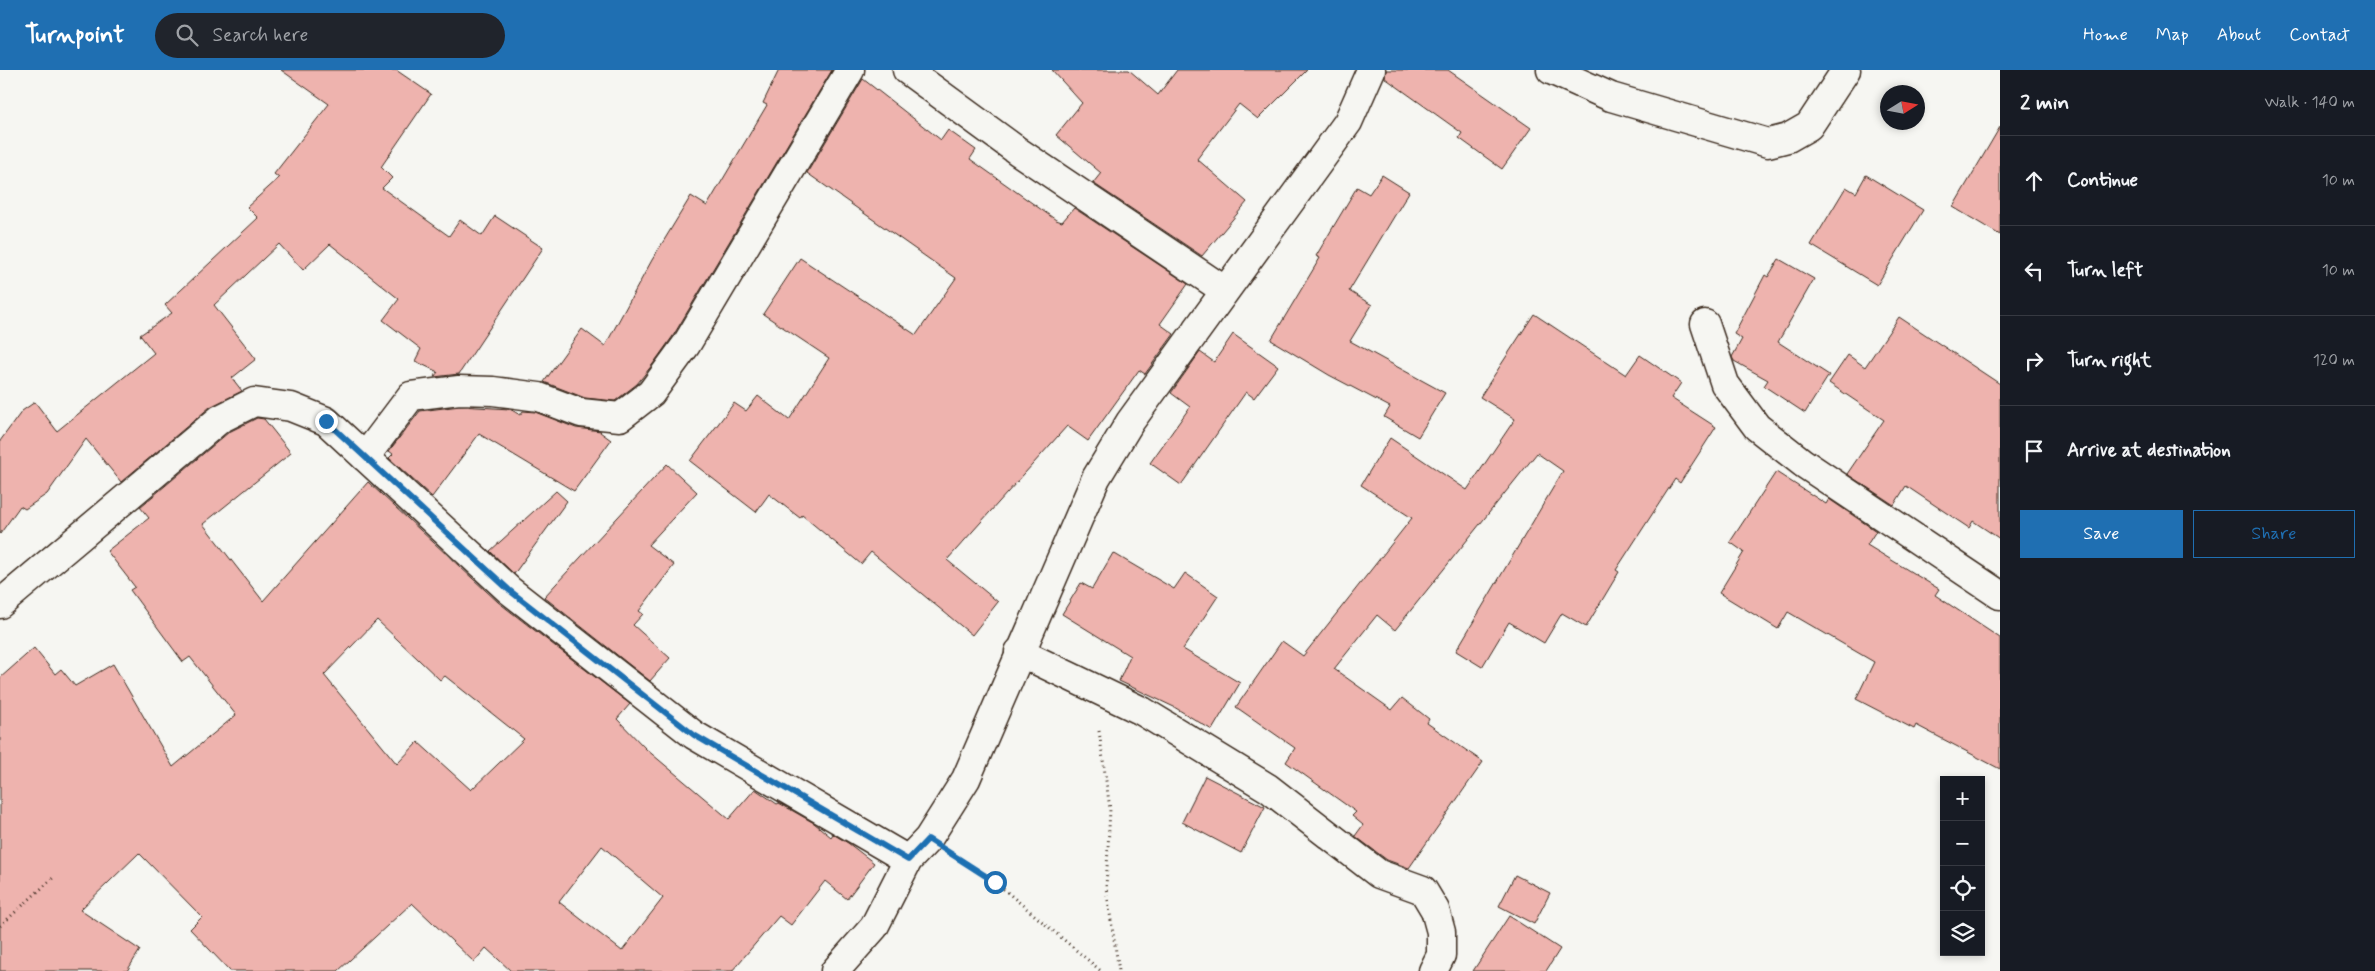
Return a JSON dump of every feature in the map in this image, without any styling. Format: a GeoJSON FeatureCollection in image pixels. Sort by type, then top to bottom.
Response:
{"type":"FeatureCollection","features":[{"type":"Feature","properties":{"kind":"street"},"geometry":{"type":"LineString","coordinates":[[365,457],[410,396],[459,390],[493,391],[539,397],[581,413],[620,417],[651,394],[686,346],[850,70]]}},
{"type":"Feature","properties":{"kind":"street"},"geometry":{"type":"LineString","coordinates":[[907,70],[1019,152],[1224,290]]}},
{"type":"Feature","properties":{"kind":"street"},"geometry":{"type":"LineString","coordinates":[[835,971],[874,927],[908,860],[928,839],[966,778],[1096,478],[1130,422],[1224,290],[1348,122],[1371,70]]}},
{"type":"Feature","properties":{"kind":"street"},"geometry":{"type":"LineString","coordinates":[[1551,70],[1611,97],[1768,143],[1788,138],[1809,126],[1846,70]]}},
{"type":"Feature","properties":{"kind":"street"},"geometry":{"type":"LineString","coordinates":[[1706,324],[1725,384],[1757,427],[1803,463],[2000,595]]}},
{"type":"Feature","properties":{"kind":"street"},"geometry":{"type":"LineString","coordinates":[[0,604],[220,419],[254,402],[291,407],[326,421],[509,590],[694,735],[908,860]]}},
{"type":"Feature","properties":{"kind":"street"},"geometry":{"type":"LineString","coordinates":[[1019,652],[1142,711],[1268,788],[1379,874],[1423,890],[1436,910],[1441,932],[1441,955],[1433,971]]}},
{"type":"Feature","properties":{"kind":"path"},"geometry":{"type":"LineString","coordinates":[[1085,684],[1099,726],[1110,809],[1106,888],[1119,971]]}},
{"type":"Feature","properties":{"kind":"path"},"geometry":{"type":"LineString","coordinates":[[928,839],[995,882],[1101,971]]}},
{"type":"Feature","properties":{"kind":"path"},"geometry":{"type":"LineString","coordinates":[[0,926],[54,877]]}},
{"type":"Feature","properties":{"kind":"building"},"geometry":{"type":"Polygon","coordinates":[[[281,70],[396,70],[431,94],[381,167],[392,178],[382,188],[449,236],[460,220],[482,236],[495,216],[543,248],[459,374],[434,377],[438,372],[415,361],[421,349],[383,320],[399,299],[330,244],[303,270],[279,244],[214,305],[256,359],[232,378],[242,391],[210,407],[121,482],[86,439],[47,494],[25,509],[20,506],[0,534],[0,441],[22,411],[35,402],[57,431],[154,353],[140,335],[172,313],[165,305],[258,218],[247,207],[279,178],[274,174],[329,104],[281,70]]]}},
{"type":"Feature","properties":{"kind":"building"},"geometry":{"type":"Polygon","coordinates":[[[779,70],[832,70],[673,336],[653,364],[637,384],[615,401],[585,398],[544,382],[582,329],[605,346],[652,260],[691,196],[707,206],[767,105],[763,103],[779,70]]]}},
{"type":"Feature","properties":{"kind":"building"},"geometry":{"type":"Polygon","coordinates":[[[1052,70],[1129,70],[1158,95],[1177,70],[1307,70],[1258,119],[1239,104],[1197,159],[1247,202],[1202,256],[1093,183],[1101,173],[1056,135],[1082,103],[1052,70]]]}},
{"type":"Feature","properties":{"kind":"building"},"geometry":{"type":"Polygon","coordinates":[[[1386,70],[1448,70],[1531,128],[1502,169],[1459,138],[1462,133],[1385,78],[1386,70]]]}},
{"type":"Feature","properties":{"kind":"building"},"geometry":{"type":"Polygon","coordinates":[[[863,79],[941,140],[948,130],[976,150],[970,159],[1056,220],[1062,222],[1074,208],[1188,284],[1160,324],[1174,334],[1145,374],[1139,370],[1088,441],[1067,426],[947,560],[998,602],[972,635],[871,552],[861,564],[802,515],[800,518],[769,494],[756,512],[690,461],[734,403],[746,411],[758,396],[789,420],[829,358],[763,314],[800,258],[916,335],[956,278],[807,173],[863,79]]]}},
{"type":"Feature","properties":{"kind":"building"},"geometry":{"type":"Polygon","coordinates":[[[2000,127],[2000,235],[1953,207],[2000,127]]]}},
{"type":"Feature","properties":{"kind":"building"},"geometry":{"type":"Polygon","coordinates":[[[1382,175],[1409,192],[1349,291],[1372,305],[1350,341],[1445,393],[1418,437],[1384,417],[1390,407],[1329,375],[1271,340],[1320,258],[1316,256],[1357,187],[1369,194],[1382,175]]]}},
{"type":"Feature","properties":{"kind":"building"},"geometry":{"type":"Polygon","coordinates":[[[1866,175],[1923,210],[1877,285],[1811,245],[1846,187],[1856,193],[1866,175]]]}},
{"type":"Feature","properties":{"kind":"building"},"geometry":{"type":"Polygon","coordinates":[[[1779,259],[1814,279],[1778,342],[1829,375],[1805,413],[1764,386],[1768,380],[1734,361],[1732,357],[1742,339],[1734,334],[1765,275],[1768,277],[1779,259]]]}},
{"type":"Feature","properties":{"kind":"building"},"geometry":{"type":"Polygon","coordinates":[[[1534,314],[1626,375],[1640,355],[1681,383],[1671,398],[1716,427],[1680,483],[1675,479],[1616,570],[1619,572],[1586,627],[1562,613],[1544,643],[1509,622],[1482,667],[1456,651],[1563,471],[1537,453],[1395,630],[1377,615],[1334,669],[1392,710],[1402,698],[1429,719],[1427,723],[1483,762],[1409,868],[1387,860],[1355,836],[1363,825],[1352,816],[1356,812],[1286,762],[1295,748],[1236,707],[1282,641],[1303,656],[1412,518],[1361,485],[1390,438],[1467,490],[1515,419],[1480,397],[1534,314]]]}},
{"type":"Feature","properties":{"kind":"building"},"geometry":{"type":"Polygon","coordinates":[[[1899,317],[2000,384],[2000,539],[1973,521],[1969,528],[1906,486],[1894,505],[1847,474],[1884,420],[1829,383],[1848,355],[1865,367],[1899,317]]]}},
{"type":"Feature","properties":{"kind":"building"},"geometry":{"type":"Polygon","coordinates":[[[1233,334],[1278,366],[1254,398],[1246,392],[1181,485],[1150,463],[1190,407],[1171,393],[1200,352],[1214,362],[1233,334]]]}},
{"type":"Feature","properties":{"kind":"building"},"geometry":{"type":"Polygon","coordinates":[[[460,406],[510,409],[520,415],[523,411],[535,412],[576,428],[601,431],[611,440],[574,491],[479,434],[432,497],[389,458],[393,454],[389,451],[420,411],[460,406]]]}},
{"type":"Feature","properties":{"kind":"building"},"geometry":{"type":"Polygon","coordinates":[[[257,418],[264,419],[291,453],[203,524],[263,601],[368,482],[498,602],[630,704],[617,719],[646,749],[729,819],[755,789],[777,804],[779,803],[814,823],[831,837],[833,834],[848,843],[874,863],[847,899],[825,881],[791,925],[779,916],[732,971],[511,971],[486,948],[474,962],[412,903],[338,971],[230,971],[190,929],[202,917],[139,853],[80,910],[140,950],[127,971],[0,971],[0,678],[34,648],[55,674],[61,669],[75,686],[113,664],[173,767],[236,715],[190,657],[183,662],[130,590],[135,587],[107,551],[149,518],[140,507],[229,432],[257,418]],[[377,620],[324,675],[397,764],[418,742],[471,790],[524,739],[445,676],[440,680],[377,620]],[[602,846],[559,902],[622,951],[663,898],[602,846]]]}},
{"type":"Feature","properties":{"kind":"building"},"geometry":{"type":"Polygon","coordinates":[[[667,464],[697,492],[648,545],[674,565],[639,611],[643,614],[633,625],[670,658],[650,681],[544,597],[667,464]]]}},
{"type":"Feature","properties":{"kind":"building"},"geometry":{"type":"Polygon","coordinates":[[[1776,472],[1826,504],[1829,499],[1876,531],[1867,545],[1939,589],[1935,595],[2000,638],[2000,769],[1916,725],[1914,729],[1856,699],[1874,662],[1788,612],[1778,629],[1719,593],[1744,552],[1730,542],[1776,472]]]}},
{"type":"Feature","properties":{"kind":"building"},"geometry":{"type":"Polygon","coordinates":[[[556,491],[567,501],[514,574],[490,551],[556,491]]]}},
{"type":"Feature","properties":{"kind":"building"},"geometry":{"type":"Polygon","coordinates":[[[1113,553],[1174,589],[1185,573],[1218,596],[1183,649],[1240,683],[1212,730],[1174,707],[1119,681],[1130,656],[1062,614],[1081,583],[1092,589],[1113,553]]]}},
{"type":"Feature","properties":{"kind":"building"},"geometry":{"type":"Polygon","coordinates":[[[1205,776],[1265,807],[1241,853],[1182,822],[1205,776]]]}},
{"type":"Feature","properties":{"kind":"building"},"geometry":{"type":"Polygon","coordinates":[[[1515,875],[1550,893],[1534,924],[1499,906],[1515,875]]]}},
{"type":"Feature","properties":{"kind":"building"},"geometry":{"type":"Polygon","coordinates":[[[1509,916],[1560,949],[1546,971],[1473,971],[1509,916]]]}},
{"type":"Feature","properties":{"kind":"route"},"geometry":{"type":"LineString","coordinates":[[326,421],[509,590],[694,735],[908,860],[928,839],[995,882]]}}]}
